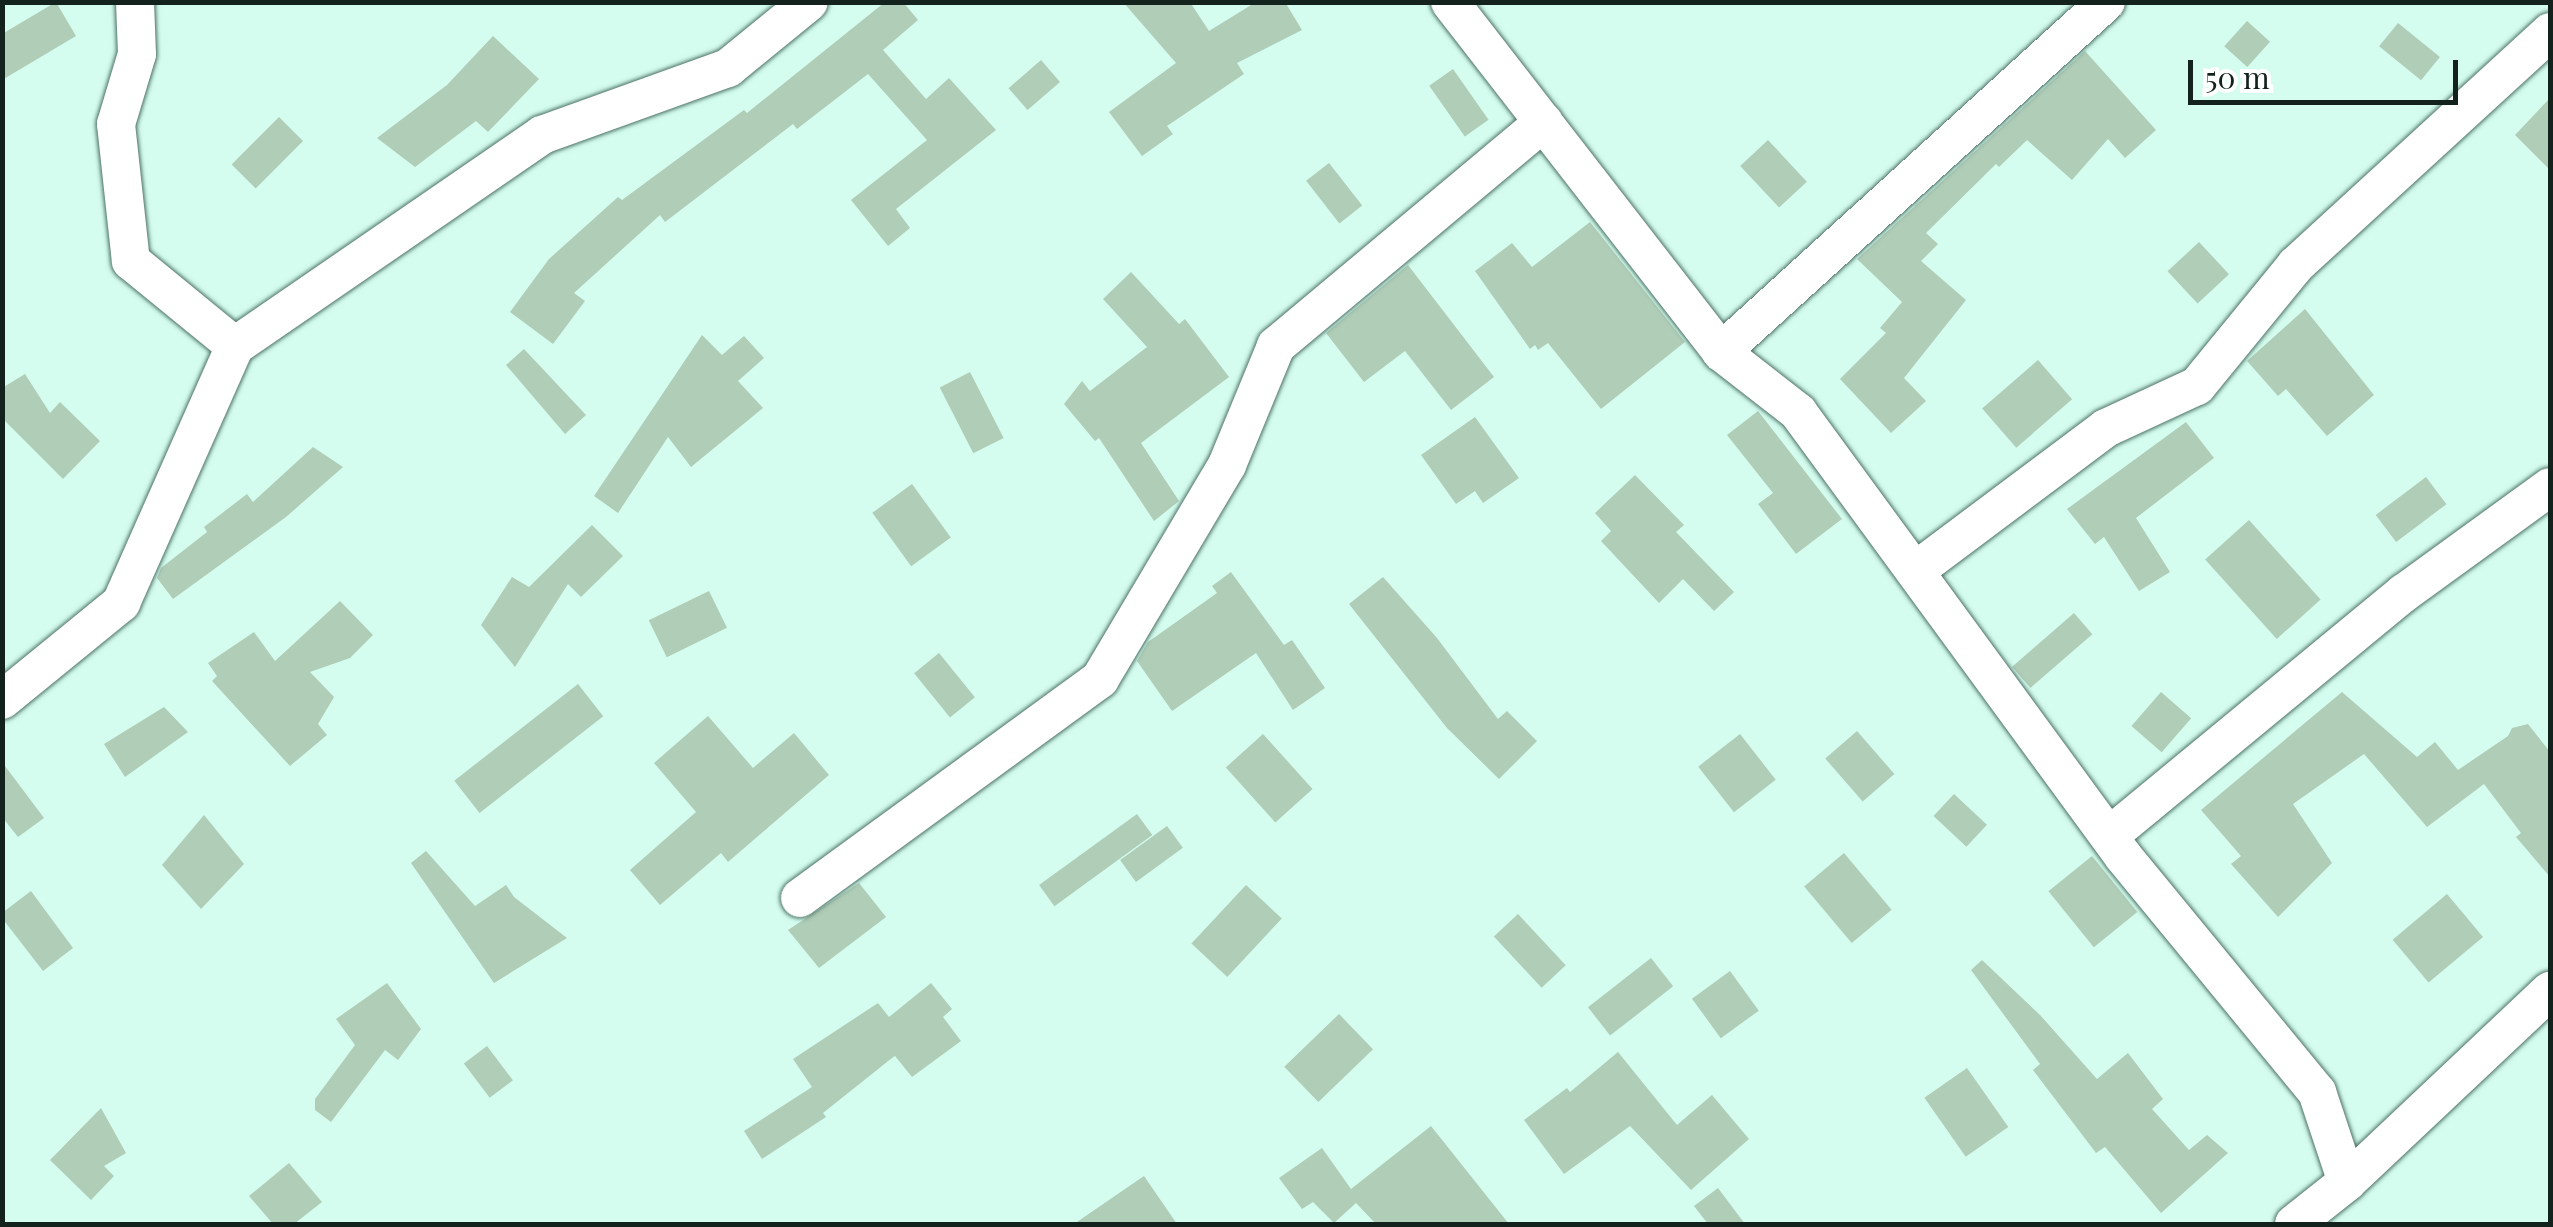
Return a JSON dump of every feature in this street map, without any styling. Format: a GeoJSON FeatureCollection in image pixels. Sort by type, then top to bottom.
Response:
{"type":"FeatureCollection","features":[{"type":"Feature","properties":{"kind":"street"},"geometry":{"type":"LineString","coordinates":[[136,2],[137,54],[116,124],[131,261],[235,346]]}},
{"type":"Feature","properties":{"kind":"street"},"geometry":{"type":"LineString","coordinates":[[2,700],[120,603],[235,346],[542,135],[728,68],[810,2]]}},
{"type":"Feature","properties":{"kind":"street"},"geometry":{"type":"LineString","coordinates":[[1450,2],[1720,352],[1798,412],[2109,836],[2317,1092],[2346,1182]]}},
{"type":"Feature","properties":{"kind":"street"},"geometry":{"type":"LineString","coordinates":[[1720,352],[2106,2]]}},
{"type":"Feature","properties":{"kind":"street"},"geometry":{"type":"LineString","coordinates":[[1915,571],[2106,428],[2197,386],[2296,266],[2550,32]]}},
{"type":"Feature","properties":{"kind":"street"},"geometry":{"type":"LineString","coordinates":[[800,898],[1100,679],[1227,465],[1276,346],[1544,122]]}},
{"type":"Feature","properties":{"kind":"street"},"geometry":{"type":"LineString","coordinates":[[2109,836],[2404,593],[2550,486]]}},
{"type":"Feature","properties":{"kind":"street"},"geometry":{"type":"LineString","coordinates":[[2294,1224],[2346,1182],[2550,991]]}},
{"type":"Feature","properties":{"kind":"building"},"geometry":{"type":"Polygon","coordinates":[[[56,2],[76,36],[2,80],[2,34],[56,2]]]}},
{"type":"Feature","properties":{"kind":"building"},"geometry":{"type":"Polygon","coordinates":[[[885,2],[903,2],[918,20],[883,50],[926,99],[949,78],[996,130],[896,209],[910,228],[888,246],[851,200],[927,140],[868,74],[797,129],[793,124],[665,222],[660,215],[574,293],[585,301],[553,344],[510,312],[549,259],[618,197],[622,200],[744,110],[747,113],[885,2]]]}},
{"type":"Feature","properties":{"kind":"building"},"geometry":{"type":"Polygon","coordinates":[[[1123,2],[1190,2],[1209,31],[1256,2],[1285,2],[1302,30],[1237,63],[1244,74],[1167,126],[1173,134],[1142,156],[1109,112],[1176,63],[1123,2]]]}},
{"type":"Feature","properties":{"kind":"building"},"geometry":{"type":"Polygon","coordinates":[[[2247,21],[2270,42],[2247,67],[2224,46],[2247,21]]]}},
{"type":"Feature","properties":{"kind":"building"},"geometry":{"type":"Polygon","coordinates":[[[2398,23],[2440,57],[2421,80],[2379,46],[2398,23]]]}},
{"type":"Feature","properties":{"kind":"building"},"geometry":{"type":"Polygon","coordinates":[[[493,36],[539,79],[488,132],[476,121],[415,167],[377,138],[447,85],[493,36]]]}},
{"type":"Feature","properties":{"kind":"building"},"geometry":{"type":"Polygon","coordinates":[[[2085,51],[2156,130],[2125,158],[2108,139],[2072,180],[2027,140],[1999,167],[1996,164],[1926,233],[1938,244],[1921,261],[1966,300],[1904,378],[1926,401],[1891,433],[1840,379],[1886,333],[1880,328],[1902,302],[1857,259],[2085,51]]]}},
{"type":"Feature","properties":{"kind":"building"},"geometry":{"type":"Polygon","coordinates":[[[1041,60],[1060,82],[1028,110],[1009,88],[1041,60]]]}},
{"type":"Feature","properties":{"kind":"building"},"geometry":{"type":"Polygon","coordinates":[[[1453,69],[1489,120],[1465,136],[1429,86],[1453,69]]]}},
{"type":"Feature","properties":{"kind":"building"},"geometry":{"type":"Polygon","coordinates":[[[2550,98],[2550,170],[2515,135],[2550,98]]]}},
{"type":"Feature","properties":{"kind":"building"},"geometry":{"type":"Polygon","coordinates":[[[279,117],[303,141],[256,188],[232,164],[279,117]]]}},
{"type":"Feature","properties":{"kind":"building"},"geometry":{"type":"Polygon","coordinates":[[[1768,140],[1807,182],[1779,208],[1740,166],[1768,140]]]}},
{"type":"Feature","properties":{"kind":"building"},"geometry":{"type":"Polygon","coordinates":[[[1329,163],[1362,206],[1339,223],[1306,181],[1329,163]]]}},
{"type":"Feature","properties":{"kind":"building"},"geometry":{"type":"Polygon","coordinates":[[[1590,222],[1685,342],[1601,409],[1548,343],[1538,350],[1535,345],[1530,349],[1475,271],[1512,243],[1532,267],[1590,222]]]}},
{"type":"Feature","properties":{"kind":"building"},"geometry":{"type":"Polygon","coordinates":[[[2199,242],[2229,274],[2198,304],[2168,271],[2199,242]]]}},
{"type":"Feature","properties":{"kind":"building"},"geometry":{"type":"Polygon","coordinates":[[[1408,265],[1494,377],[1451,410],[1405,351],[1364,382],[1326,333],[1408,265]]]}},
{"type":"Feature","properties":{"kind":"building"},"geometry":{"type":"Polygon","coordinates":[[[1131,272],[1179,324],[1185,319],[1229,377],[1141,443],[1179,501],[1154,521],[1099,438],[1095,441],[1064,404],[1082,381],[1090,391],[1147,347],[1103,299],[1131,272]]]}},
{"type":"Feature","properties":{"kind":"building"},"geometry":{"type":"Polygon","coordinates":[[[2305,309],[2374,395],[2327,436],[2286,389],[2278,396],[2247,361],[2305,309]]]}},
{"type":"Feature","properties":{"kind":"building"},"geometry":{"type":"Polygon","coordinates":[[[702,335],[722,355],[744,336],[764,358],[738,381],[763,408],[691,467],[668,437],[618,513],[594,496],[702,335]]]}},
{"type":"Feature","properties":{"kind":"building"},"geometry":{"type":"Polygon","coordinates":[[[524,349],[586,415],[565,434],[506,365],[524,349]]]}},
{"type":"Feature","properties":{"kind":"building"},"geometry":{"type":"Polygon","coordinates":[[[2038,360],[2072,399],[2016,448],[1982,409],[2038,360]]]}},
{"type":"Feature","properties":{"kind":"building"},"geometry":{"type":"Polygon","coordinates":[[[970,372],[1004,438],[973,453],[940,387],[970,372]]]}},
{"type":"Feature","properties":{"kind":"building"},"geometry":{"type":"Polygon","coordinates":[[[25,374],[50,413],[60,402],[100,441],[63,479],[2,418],[2,388],[25,374]]]}},
{"type":"Feature","properties":{"kind":"building"},"geometry":{"type":"Polygon","coordinates":[[[1758,411],[1842,519],[1796,554],[1758,504],[1773,493],[1727,435],[1758,411]]]}},
{"type":"Feature","properties":{"kind":"building"},"geometry":{"type":"Polygon","coordinates":[[[1475,417],[1519,478],[1483,503],[1475,491],[1456,504],[1421,455],[1475,417]]]}},
{"type":"Feature","properties":{"kind":"building"},"geometry":{"type":"Polygon","coordinates":[[[2186,422],[2214,458],[2136,518],[2170,572],[2139,591],[2104,537],[2095,544],[2067,509],[2186,422]]]}},
{"type":"Feature","properties":{"kind":"building"},"geometry":{"type":"Polygon","coordinates":[[[313,447],[343,467],[286,517],[173,599],[157,578],[161,568],[207,532],[204,527],[247,494],[253,502],[313,447]]]}},
{"type":"Feature","properties":{"kind":"building"},"geometry":{"type":"Polygon","coordinates":[[[1635,475],[1684,525],[1676,532],[1734,592],[1714,611],[1683,579],[1659,603],[1601,541],[1611,531],[1595,513],[1635,475]]]}},
{"type":"Feature","properties":{"kind":"building"},"geometry":{"type":"Polygon","coordinates":[[[2426,477],[2446,504],[2396,542],[2376,515],[2426,477]]]}},
{"type":"Feature","properties":{"kind":"building"},"geometry":{"type":"Polygon","coordinates":[[[912,484],[951,537],[911,566],[872,513],[912,484]]]}},
{"type":"Feature","properties":{"kind":"building"},"geometry":{"type":"Polygon","coordinates":[[[2249,520],[2321,600],[2277,639],[2205,559],[2249,520]]]}},
{"type":"Feature","properties":{"kind":"building"},"geometry":{"type":"Polygon","coordinates":[[[592,525],[623,556],[581,597],[568,584],[515,667],[481,625],[512,577],[529,587],[592,525]]]}},
{"type":"Feature","properties":{"kind":"building"},"geometry":{"type":"Polygon","coordinates":[[[1231,572],[1284,645],[1292,640],[1325,688],[1293,710],[1256,653],[1172,711],[1137,661],[1148,642],[1217,593],[1212,586],[1231,572]]]}},
{"type":"Feature","properties":{"kind":"building"},"geometry":{"type":"Polygon","coordinates":[[[1383,577],[1437,638],[1498,719],[1507,711],[1537,741],[1499,779],[1447,728],[1349,604],[1383,577]]]}},
{"type":"Feature","properties":{"kind":"building"},"geometry":{"type":"Polygon","coordinates":[[[709,591],[727,628],[667,657],[649,620],[709,591]]]}},
{"type":"Feature","properties":{"kind":"building"},"geometry":{"type":"Polygon","coordinates":[[[340,601],[373,635],[350,658],[310,672],[334,697],[318,724],[327,735],[290,766],[212,681],[217,676],[208,663],[254,632],[275,661],[340,601]]]}},
{"type":"Feature","properties":{"kind":"building"},"geometry":{"type":"Polygon","coordinates":[[[2074,613],[2092,634],[2030,688],[2012,667],[2074,613]]]}},
{"type":"Feature","properties":{"kind":"building"},"geometry":{"type":"Polygon","coordinates":[[[939,653],[975,697],[950,717],[914,673],[939,653]]]}},
{"type":"Feature","properties":{"kind":"building"},"geometry":{"type":"Polygon","coordinates":[[[578,684],[603,716],[480,813],[454,781],[578,684]]]}},
{"type":"Feature","properties":{"kind":"building"},"geometry":{"type":"Polygon","coordinates":[[[2161,692],[2191,718],[2162,752],[2131,726],[2161,692]]]}},
{"type":"Feature","properties":{"kind":"building"},"geometry":{"type":"Polygon","coordinates":[[[2342,692],[2417,757],[2435,742],[2458,770],[2508,736],[2512,728],[2528,724],[2550,752],[2550,877],[2516,837],[2521,833],[2484,784],[2427,827],[2364,754],[2293,804],[2332,863],[2278,917],[2231,864],[2241,856],[2201,810],[2342,692]]]}},
{"type":"Feature","properties":{"kind":"building"},"geometry":{"type":"Polygon","coordinates":[[[164,707],[188,732],[125,777],[104,744],[164,707]]]}},
{"type":"Feature","properties":{"kind":"building"},"geometry":{"type":"Polygon","coordinates":[[[708,716],[753,768],[794,733],[829,775],[728,862],[721,853],[660,905],[630,870],[696,812],[654,763],[708,716]]]}},
{"type":"Feature","properties":{"kind":"building"},"geometry":{"type":"Polygon","coordinates":[[[1857,731],[1894,774],[1863,802],[1825,759],[1857,731]]]}},
{"type":"Feature","properties":{"kind":"building"},"geometry":{"type":"Polygon","coordinates":[[[1263,734],[1313,789],[1275,822],[1226,767],[1263,734]]]}},
{"type":"Feature","properties":{"kind":"building"},"geometry":{"type":"Polygon","coordinates":[[[1740,734],[1776,780],[1734,812],[1698,767],[1740,734]]]}},
{"type":"Feature","properties":{"kind":"building"},"geometry":{"type":"Polygon","coordinates":[[[2,762],[44,818],[18,837],[2,817],[2,762]]]}},
{"type":"Feature","properties":{"kind":"building"},"geometry":{"type":"Polygon","coordinates":[[[1954,794],[1987,825],[1966,847],[1934,816],[1954,794]]]}},
{"type":"Feature","properties":{"kind":"building"},"geometry":{"type":"Polygon","coordinates":[[[1137,814],[1152,835],[1054,906],[1039,885],[1137,814]]]}},
{"type":"Feature","properties":{"kind":"building"},"geometry":{"type":"Polygon","coordinates":[[[204,815],[244,864],[201,909],[162,865],[204,815]]]}},
{"type":"Feature","properties":{"kind":"building"},"geometry":{"type":"Polygon","coordinates":[[[1167,826],[1183,848],[1136,882],[1120,860],[1167,826]]]}},
{"type":"Feature","properties":{"kind":"building"},"geometry":{"type":"Polygon","coordinates":[[[426,851],[475,906],[506,885],[514,897],[567,938],[494,983],[411,863],[426,851]]]}},
{"type":"Feature","properties":{"kind":"building"},"geometry":{"type":"Polygon","coordinates":[[[1844,853],[1892,910],[1852,943],[1804,886],[1844,853]]]}},
{"type":"Feature","properties":{"kind":"building"},"geometry":{"type":"Polygon","coordinates":[[[2092,856],[2137,912],[2094,947],[2048,891],[2092,856]]]}},
{"type":"Feature","properties":{"kind":"building"},"geometry":{"type":"Polygon","coordinates":[[[859,883],[886,917],[819,968],[788,930],[859,883]]]}},
{"type":"Feature","properties":{"kind":"building"},"geometry":{"type":"Polygon","coordinates":[[[1246,885],[1282,918],[1227,977],[1191,944],[1246,885]]]}},
{"type":"Feature","properties":{"kind":"building"},"geometry":{"type":"Polygon","coordinates":[[[31,891],[73,948],[43,971],[2,918],[2,913],[31,891]]]}},
{"type":"Feature","properties":{"kind":"building"},"geometry":{"type":"Polygon","coordinates":[[[2447,894],[2483,937],[2429,983],[2393,940],[2447,894]]]}},
{"type":"Feature","properties":{"kind":"building"},"geometry":{"type":"Polygon","coordinates":[[[1518,914],[1566,965],[1542,988],[1494,937],[1518,914]]]}},
{"type":"Feature","properties":{"kind":"building"},"geometry":{"type":"Polygon","coordinates":[[[1651,958],[1673,986],[1610,1036],[1588,1007],[1651,958]]]}},
{"type":"Feature","properties":{"kind":"building"},"geometry":{"type":"Polygon","coordinates":[[[1982,960],[2040,1015],[2097,1079],[2128,1053],[2163,1099],[2152,1109],[2189,1150],[2207,1135],[2228,1153],[2161,1213],[2105,1147],[2096,1153],[2033,1070],[2040,1064],[1971,970],[1982,960]]]}},
{"type":"Feature","properties":{"kind":"building"},"geometry":{"type":"Polygon","coordinates":[[[1730,971],[1759,1011],[1721,1038],[1692,999],[1730,971]]]}},
{"type":"Feature","properties":{"kind":"building"},"geometry":{"type":"Polygon","coordinates":[[[387,983],[421,1029],[398,1060],[385,1050],[331,1122],[315,1110],[315,1099],[355,1045],[336,1019],[387,983]]]}},
{"type":"Feature","properties":{"kind":"building"},"geometry":{"type":"Polygon","coordinates":[[[931,983],[952,1009],[943,1017],[961,1041],[912,1077],[895,1056],[823,1113],[826,1117],[762,1159],[744,1131],[812,1087],[793,1059],[878,1003],[889,1017],[931,983]]]}},
{"type":"Feature","properties":{"kind":"building"},"geometry":{"type":"Polygon","coordinates":[[[1339,1014],[1373,1049],[1318,1102],[1284,1067],[1339,1014]]]}},
{"type":"Feature","properties":{"kind":"building"},"geometry":{"type":"Polygon","coordinates":[[[487,1046],[513,1080],[490,1098],[464,1063],[487,1046]]]}},
{"type":"Feature","properties":{"kind":"building"},"geometry":{"type":"Polygon","coordinates":[[[1618,1052],[1677,1125],[1712,1095],[1749,1139],[1691,1190],[1630,1126],[1564,1174],[1524,1120],[1567,1088],[1570,1092],[1618,1052]]]}},
{"type":"Feature","properties":{"kind":"building"},"geometry":{"type":"Polygon","coordinates":[[[1967,1068],[2008,1127],[1966,1157],[1924,1098],[1967,1068]]]}},
{"type":"Feature","properties":{"kind":"building"},"geometry":{"type":"Polygon","coordinates":[[[101,1108],[126,1153],[104,1166],[114,1176],[91,1200],[50,1160],[101,1108]]]}},
{"type":"Feature","properties":{"kind":"building"},"geometry":{"type":"Polygon","coordinates":[[[1431,1126],[1509,1224],[1376,1224],[1356,1203],[1334,1223],[1313,1202],[1302,1209],[1279,1178],[1322,1148],[1351,1189],[1431,1126]]]}},
{"type":"Feature","properties":{"kind":"building"},"geometry":{"type":"Polygon","coordinates":[[[289,1163],[322,1202],[294,1224],[273,1224],[249,1196],[289,1163]]]}},
{"type":"Feature","properties":{"kind":"building"},"geometry":{"type":"Polygon","coordinates":[[[1144,1176],[1177,1224],[1074,1224],[1144,1176]]]}},
{"type":"Feature","properties":{"kind":"building"},"geometry":{"type":"Polygon","coordinates":[[[1718,1188],[1745,1224],[1708,1224],[1694,1206],[1718,1188]]]}}]}
